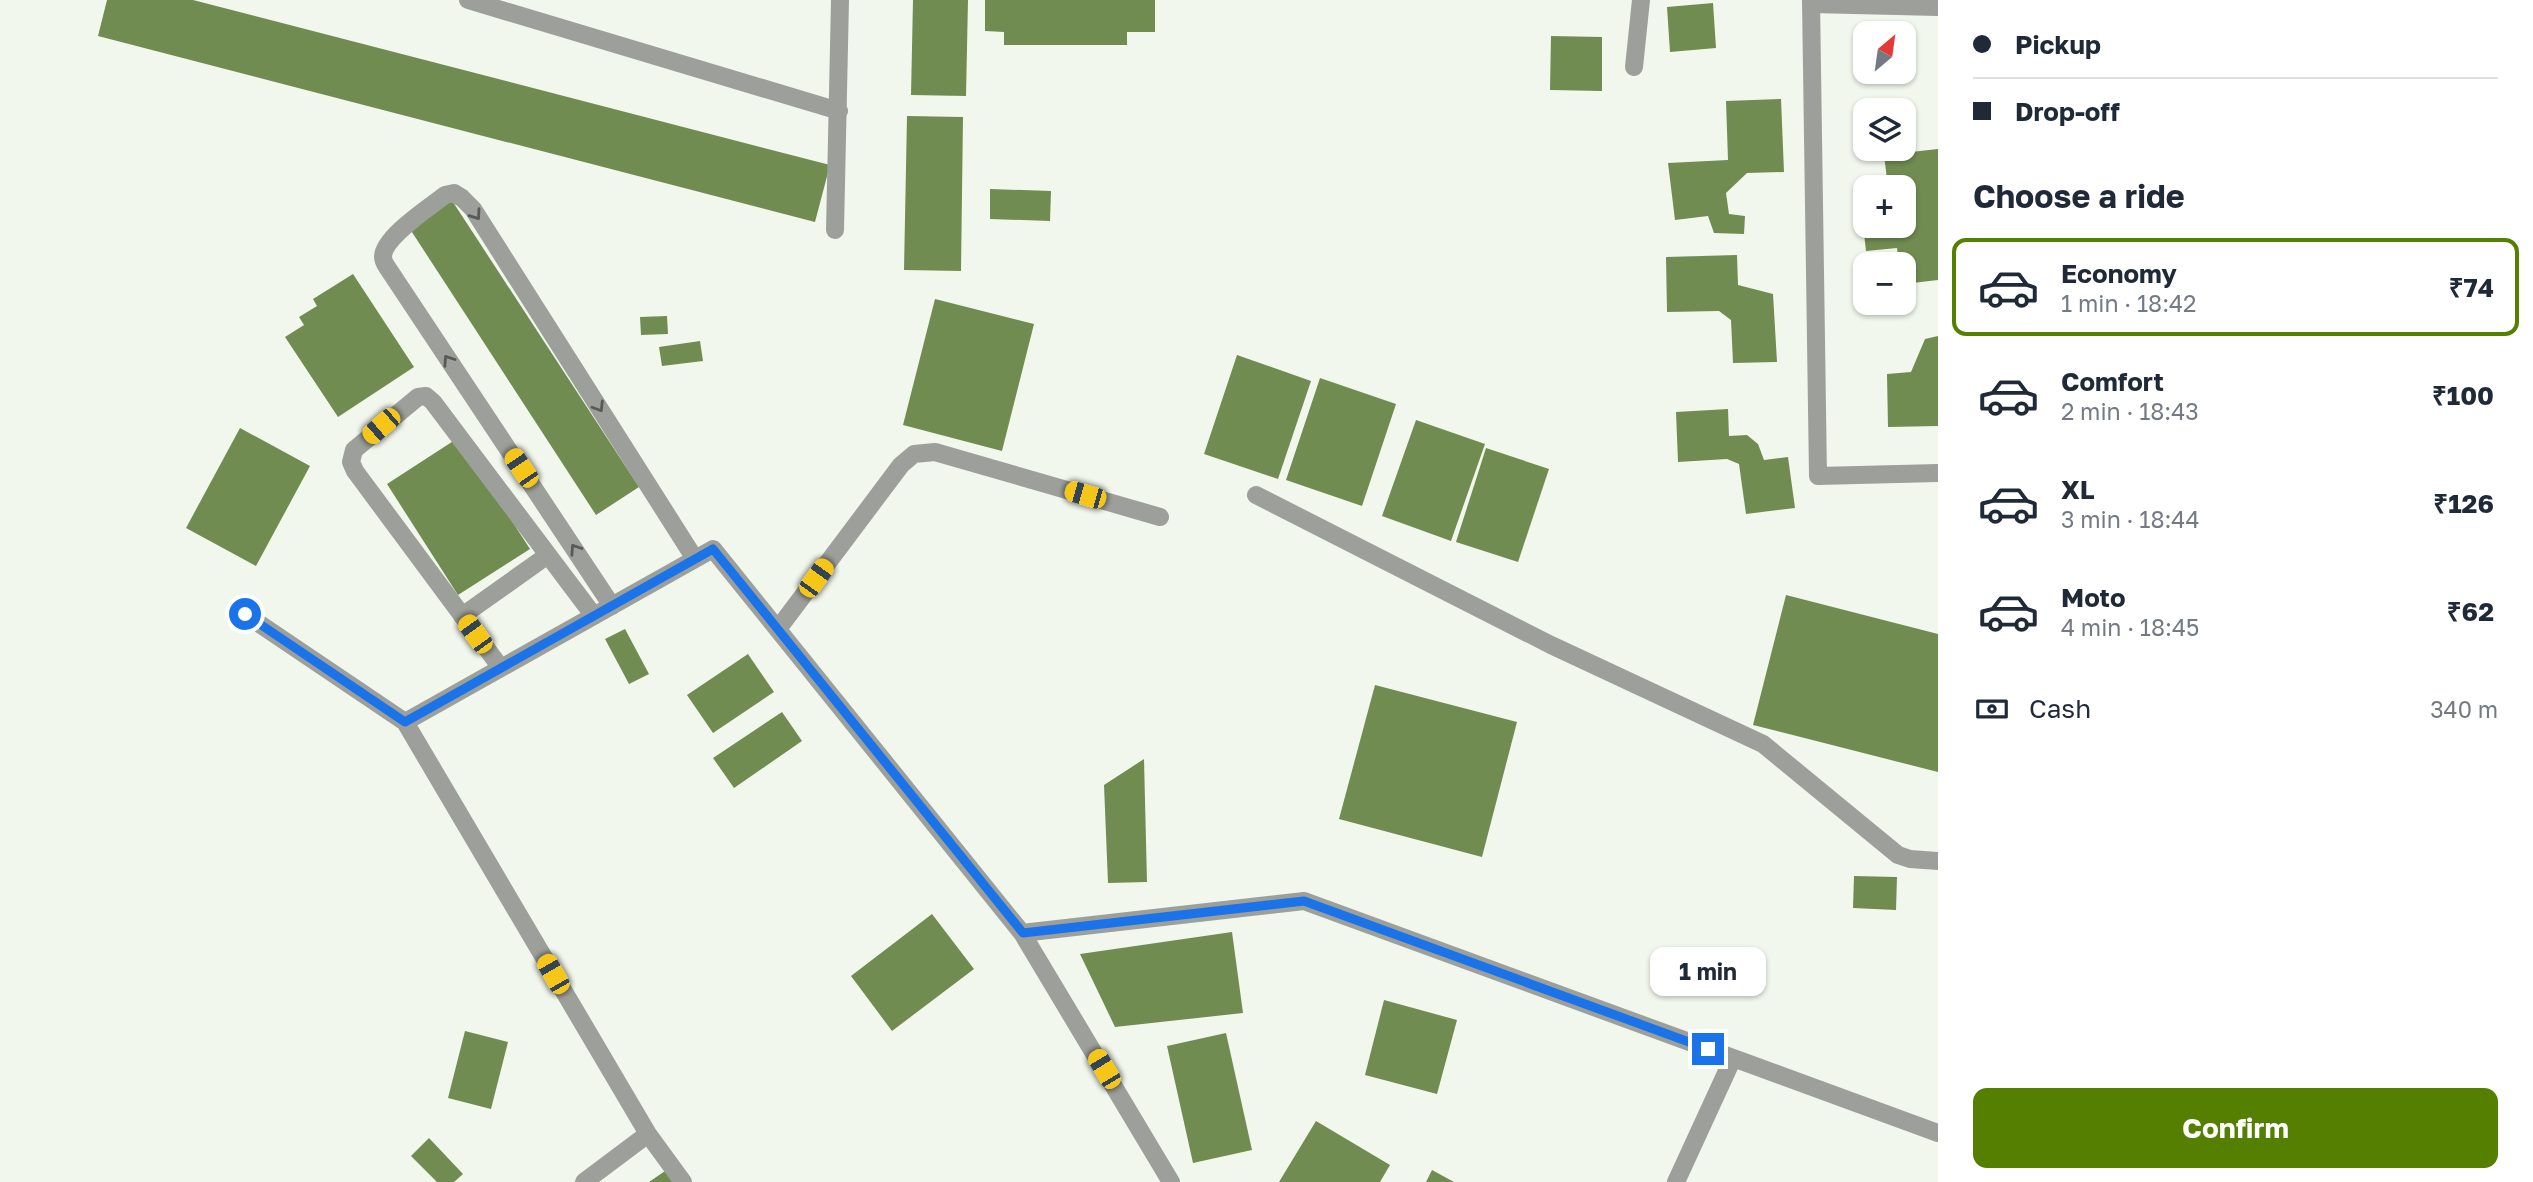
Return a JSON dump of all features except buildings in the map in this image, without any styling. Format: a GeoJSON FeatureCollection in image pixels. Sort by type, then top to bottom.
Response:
{"type":"FeatureCollection","features":[{"type":"Feature","properties":{"kind":"street"},"geometry":{"type":"LineString","coordinates":[[468,0],[839,111]]}},
{"type":"Feature","properties":{"kind":"street"},"geometry":{"type":"LineString","coordinates":[[835,230],[840,0]]}},
{"type":"Feature","properties":{"kind":"street"},"geometry":{"type":"LineString","coordinates":[[1634,66],[1641,0]]}},
{"type":"Feature","properties":{"kind":"street"},"geometry":{"type":"LineString","coordinates":[[1938,7],[1811,2],[1818,475],[1938,473]]}},
{"type":"Feature","properties":{"kind":"street"},"geometry":{"type":"LineString","coordinates":[[612,606],[387,267],[383,256],[397,233],[445,195],[454,193],[473,209],[695,559]]}},
{"type":"Feature","properties":{"kind":"street"},"geometry":{"type":"LineString","coordinates":[[501,668],[355,471],[351,461],[354,450],[418,397],[426,396],[433,402],[594,616]]}},
{"type":"Feature","properties":{"kind":"street"},"geometry":{"type":"LineString","coordinates":[[778,629],[889,478],[914,454],[935,452],[1160,517]]}},
{"type":"Feature","properties":{"kind":"street"},"geometry":{"type":"LineString","coordinates":[[1256,495],[1551,645],[1763,744],[1898,855],[1909,859],[1938,861]]}},
{"type":"Feature","properties":{"kind":"street"},"geometry":{"type":"LineString","coordinates":[[405,722],[713,549],[1023,933],[1171,1182]]}},
{"type":"Feature","properties":{"kind":"street"},"geometry":{"type":"LineString","coordinates":[[462,617],[548,555]]}},
{"type":"Feature","properties":{"kind":"street"},"geometry":{"type":"LineString","coordinates":[[245,614],[405,722],[648,1134],[683,1182]]}},
{"type":"Feature","properties":{"kind":"street"},"geometry":{"type":"LineString","coordinates":[[1023,933],[1304,901],[1938,1133]]}},
{"type":"Feature","properties":{"kind":"street"},"geometry":{"type":"LineString","coordinates":[[1676,1182],[1733,1058]]}},
{"type":"Feature","properties":{"kind":"street"},"geometry":{"type":"LineString","coordinates":[[584,1182],[648,1134]]}},
{"type":"Feature","properties":{"kind":"route"},"geometry":{"type":"LineString","coordinates":[[245,614],[405,722],[713,549],[1023,933],[1304,901],[1708,1049]]}}]}
